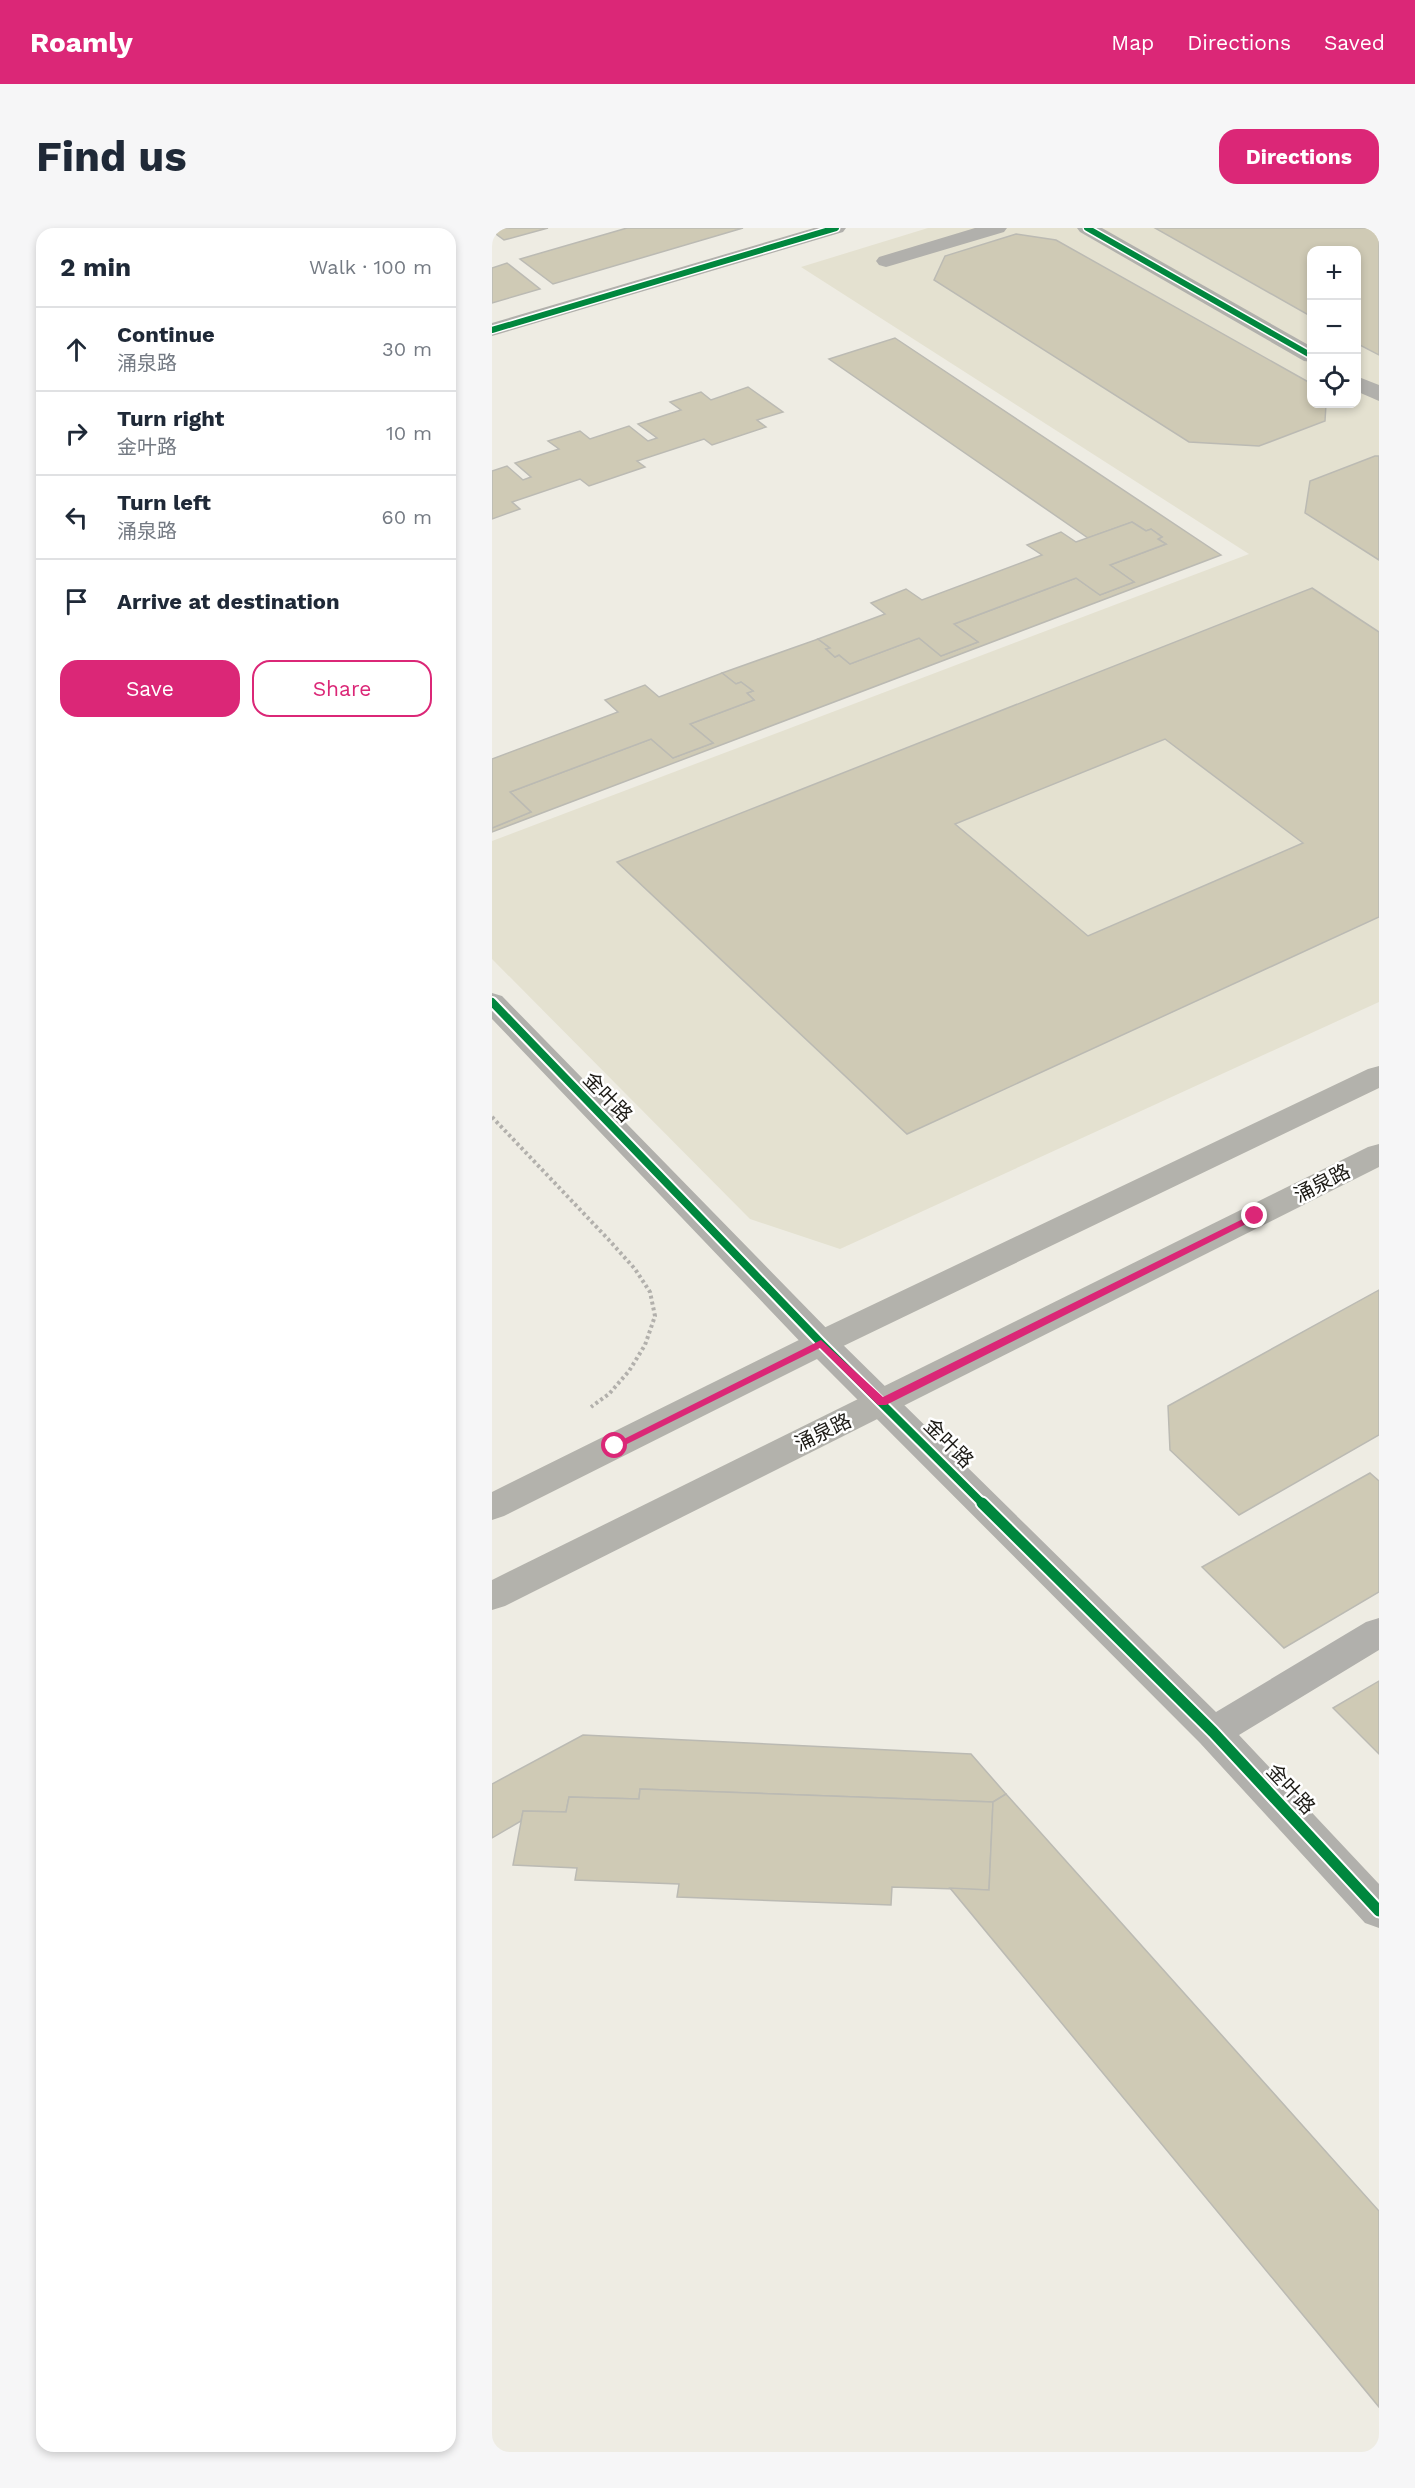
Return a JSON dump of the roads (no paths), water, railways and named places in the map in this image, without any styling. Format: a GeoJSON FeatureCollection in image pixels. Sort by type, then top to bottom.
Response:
{"type":"FeatureCollection","features":[{"type":"Feature","properties":{"kind":"main road"},"geometry":{"type":"LineString","coordinates":[[492,1507],[821,1343],[1379,1076]]}},
{"type":"Feature","properties":{"kind":"main road","name":"涌泉路"},"geometry":{"type":"LineString","coordinates":[[492,1596],[1379,1154]]}},
{"type":"Feature","properties":{"kind":"street"},"geometry":{"type":"LineString","coordinates":[[492,330],[836,228]]}},
{"type":"Feature","properties":{"kind":"street"},"geometry":{"type":"LineString","coordinates":[[886,261],[998,228]]}},
{"type":"Feature","properties":{"kind":"street"},"geometry":{"type":"LineString","coordinates":[[1087,228],[1308,354]]}},
{"type":"Feature","properties":{"kind":"street"},"geometry":{"type":"LineString","coordinates":[[1361,385],[1379,394]]}},
{"type":"Feature","properties":{"kind":"street","name":"金叶路"},"geometry":{"type":"LineString","coordinates":[[492,1002],[821,1343],[1213,1732],[1379,1911]]}},
{"type":"Feature","properties":{"kind":"street"},"geometry":{"type":"LineString","coordinates":[[1213,1732],[1379,1632]]}}]}
